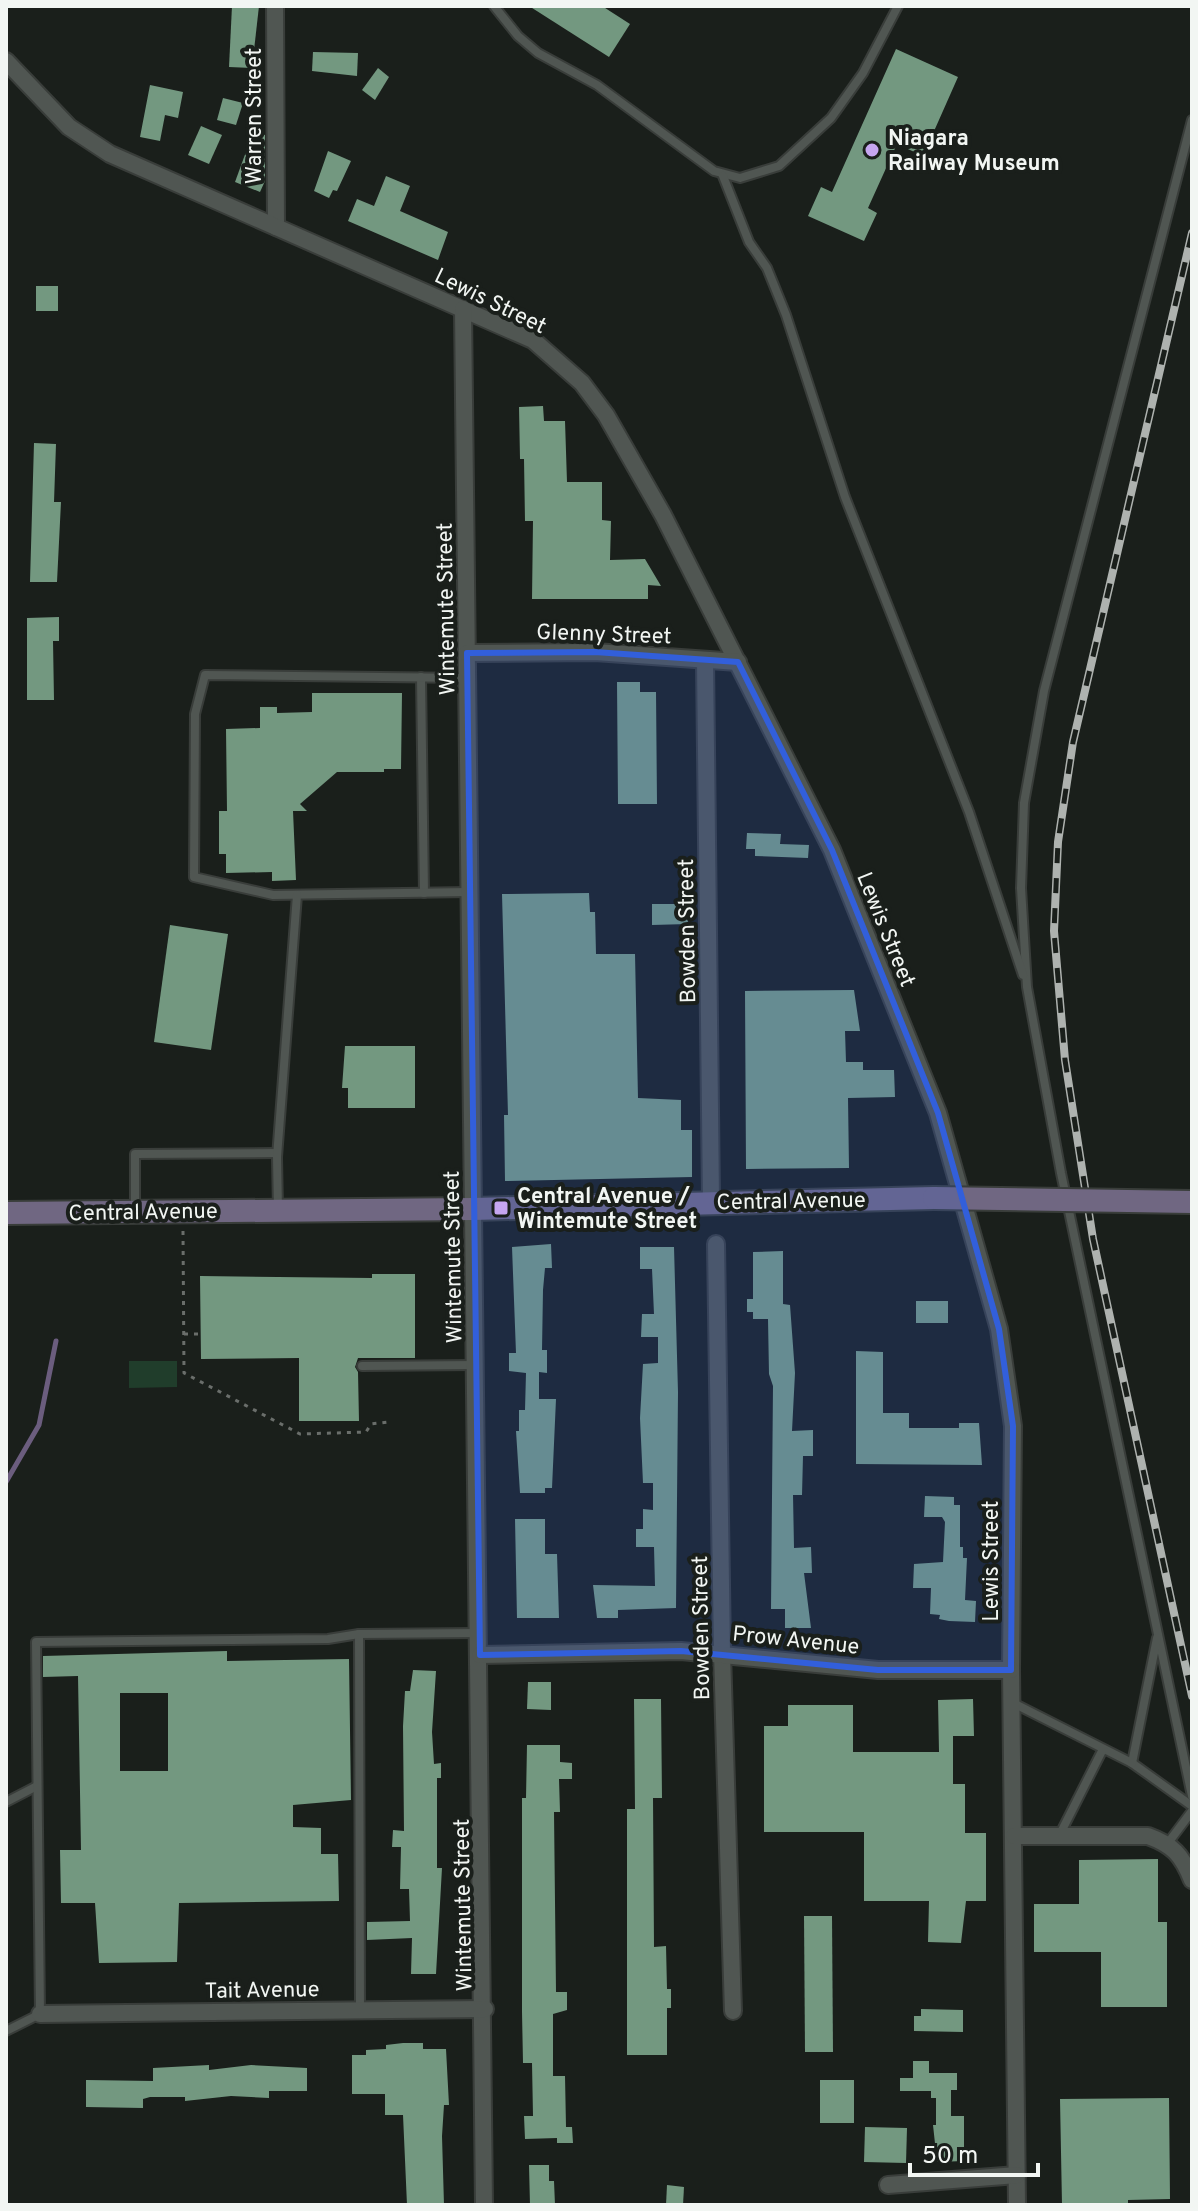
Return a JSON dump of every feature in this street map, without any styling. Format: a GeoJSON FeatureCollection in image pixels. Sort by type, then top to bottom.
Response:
{"type":"FeatureCollection","features":[{"type":"Feature","properties":{"kind":"main road","name":"Central Avenue"},"geometry":{"type":"LineString","coordinates":[[6,1213],[473,1209],[934,1198],[1192,1202]]}},
{"type":"Feature","properties":{"kind":"street","name":"Warren Street"},"geometry":{"type":"LineString","coordinates":[[275,6],[276,227]]}},
{"type":"Feature","properties":{"kind":"street","name":"Lewis Street"},"geometry":{"type":"LineString","coordinates":[[6,61],[69,127],[99,147],[149,173],[533,340],[582,383],[606,415],[663,515],[832,850],[938,1113],[999,1329],[1013,1426],[1011,1670],[1017,2205]]}},
{"type":"Feature","properties":{"kind":"street","name":"Wintemute Street"},"geometry":{"type":"LineString","coordinates":[[463,309],[485,2009],[484,2205]]}},
{"type":"Feature","properties":{"kind":"street","name":"Glenny Street"},"geometry":{"type":"LineString","coordinates":[[467,653],[595,652],[738,662]]}},
{"type":"Feature","properties":{"kind":"street","name":"Bowden Street"},"geometry":{"type":"LineString","coordinates":[[705,660],[711,1201]]}},
{"type":"Feature","properties":{"kind":"street","name":"Bowden Street"},"geometry":{"type":"LineString","coordinates":[[716,1244],[722,1653],[733,2011]]}},
{"type":"Feature","properties":{"kind":"street","name":"Prow Avenue"},"geometry":{"type":"LineString","coordinates":[[480,1655],[722,1653],[856,1669],[1011,1670]]}},
{"type":"Feature","properties":{"kind":"street"},"geometry":{"type":"LineString","coordinates":[[1014,1836],[1148,1836],[1168,1843],[1182,1857],[1192,1880]]}},
{"type":"Feature","properties":{"kind":"street","name":"Tait Avenue"},"geometry":{"type":"LineString","coordinates":[[40,2014],[485,2009]]}},
{"type":"Feature","properties":{"kind":"street"},"geometry":{"type":"LineString","coordinates":[[888,2185],[1017,2175]]}},
{"type":"Feature","properties":{"kind":"lane"},"geometry":{"type":"LineString","coordinates":[[494,6],[518,36],[538,53],[597,85],[723,176],[749,242],[767,268],[786,315],[845,497],[969,812],[1027,987]]}},
{"type":"Feature","properties":{"kind":"lane"},"geometry":{"type":"LineString","coordinates":[[723,176],[750,177],[768,171],[809,141],[831,118],[863,73],[898,6]]}},
{"type":"Feature","properties":{"kind":"lane"},"geometry":{"type":"LineString","coordinates":[[1192,120],[1044,691],[1024,803],[1021,888],[1027,987],[1061,1173],[1192,1796]]}},
{"type":"Feature","properties":{"kind":"lane"},"geometry":{"type":"LineString","coordinates":[[468,678],[205,675],[195,714],[194,877],[273,895],[470,892]]}},
{"type":"Feature","properties":{"kind":"lane"},"geometry":{"type":"LineString","coordinates":[[421,677],[424,893]]}},
{"type":"Feature","properties":{"kind":"lane"},"geometry":{"type":"LineString","coordinates":[[278,1210],[277,1153],[297,895]]}},
{"type":"Feature","properties":{"kind":"lane"},"geometry":{"type":"LineString","coordinates":[[135,1211],[135,1154],[277,1153]]}},
{"type":"Feature","properties":{"kind":"lane"},"geometry":{"type":"LineString","coordinates":[[362,1366],[475,1365]]}},
{"type":"Feature","properties":{"kind":"lane"},"geometry":{"type":"LineString","coordinates":[[6,2031],[40,2014],[36,1642],[328,1639],[359,1634],[480,1633]]}},
{"type":"Feature","properties":{"kind":"lane"},"geometry":{"type":"LineString","coordinates":[[1132,1763],[1158,1633]]}},
{"type":"Feature","properties":{"kind":"lane"},"geometry":{"type":"LineString","coordinates":[[359,1634],[360,2010]]}},
{"type":"Feature","properties":{"kind":"lane"},"geometry":{"type":"LineString","coordinates":[[1012,1703],[1132,1763],[1192,1808],[1168,1843]]}},
{"type":"Feature","properties":{"kind":"lane"},"geometry":{"type":"LineString","coordinates":[[1059,1836],[1103,1749]]}},
{"type":"Feature","properties":{"kind":"lane"},"geometry":{"type":"LineString","coordinates":[[6,1802],[37,1786]]}},
{"type":"Feature","properties":{"kind":"path"},"geometry":{"type":"LineString","coordinates":[[183,1211],[184,1373],[300,1434],[366,1432],[371,1424],[388,1422]]}},
{"type":"Feature","properties":{"kind":"path"},"geometry":{"type":"LineString","coordinates":[[184,1334],[199,1334]]}},
{"type":"Feature","properties":{"kind":"highlighted area"},"geometry":{"type":"Polygon","coordinates":[[[595,652],[738,662],[832,850],[938,1113],[999,1329],[1013,1426],[1011,1670],[878,1670],[681,1651],[480,1655],[467,653],[595,652]]]}},
{"type":"Feature","properties":{"kind":"green space"},"geometry":{"type":"Polygon","coordinates":[[[129,1361],[177,1361],[177,1387],[129,1388],[129,1361]]]}},
{"type":"Feature","properties":{"kind":"building"},"geometry":{"type":"Polygon","coordinates":[[[232,6],[259,6],[252,68],[229,67],[232,6]]]}},
{"type":"Feature","properties":{"kind":"building"},"geometry":{"type":"Polygon","coordinates":[[[529,6],[602,6],[630,24],[609,57],[529,6]]]}},
{"type":"Feature","properties":{"kind":"building","name":"Niagara Railway Museum"},"geometry":{"type":"Polygon","coordinates":[[[896,49],[958,77],[923,156],[897,144],[868,208],[877,213],[864,241],[808,216],[821,187],[832,192],[896,49]]]}},
{"type":"Feature","properties":{"kind":"building"},"geometry":{"type":"Polygon","coordinates":[[[313,52],[358,53],[357,76],[312,71],[313,52]]]}},
{"type":"Feature","properties":{"kind":"building"},"geometry":{"type":"Polygon","coordinates":[[[378,68],[389,77],[375,100],[362,90],[378,68]]]}},
{"type":"Feature","properties":{"kind":"building"},"geometry":{"type":"Polygon","coordinates":[[[150,85],[183,92],[178,118],[165,115],[160,141],[140,137],[150,85]]]}},
{"type":"Feature","properties":{"kind":"building"},"geometry":{"type":"Polygon","coordinates":[[[223,98],[243,103],[236,125],[217,120],[223,98]]]}},
{"type":"Feature","properties":{"kind":"building"},"geometry":{"type":"Polygon","coordinates":[[[201,126],[222,135],[209,164],[188,155],[201,126]]]}},
{"type":"Feature","properties":{"kind":"building"},"geometry":{"type":"Polygon","coordinates":[[[254,130],[265,135],[265,181],[260,192],[235,182],[254,130]]]}},
{"type":"Feature","properties":{"kind":"building"},"geometry":{"type":"Polygon","coordinates":[[[328,151],[351,161],[337,191],[333,190],[329,198],[314,191],[328,151]]]}},
{"type":"Feature","properties":{"kind":"building"},"geometry":{"type":"Polygon","coordinates":[[[386,176],[410,186],[400,211],[448,232],[438,260],[348,221],[357,199],[374,206],[386,176]]]}},
{"type":"Feature","properties":{"kind":"building"},"geometry":{"type":"Polygon","coordinates":[[[36,286],[58,286],[58,311],[36,311],[36,286]]]}},
{"type":"Feature","properties":{"kind":"building"},"geometry":{"type":"Polygon","coordinates":[[[543,406],[544,421],[565,421],[567,482],[602,482],[602,520],[611,521],[610,560],[645,559],[661,586],[648,585],[648,599],[532,599],[533,521],[525,521],[519,407],[543,406]]]}},
{"type":"Feature","properties":{"kind":"building"},"geometry":{"type":"Polygon","coordinates":[[[34,443],[56,444],[54,502],[61,502],[57,582],[30,582],[34,443]]]}},
{"type":"Feature","properties":{"kind":"building"},"geometry":{"type":"Polygon","coordinates":[[[59,617],[59,641],[53,641],[54,700],[27,700],[27,618],[59,617]]]}},
{"type":"Feature","properties":{"kind":"building"},"geometry":{"type":"Polygon","coordinates":[[[617,682],[640,682],[640,692],[656,692],[657,804],[618,804],[617,682]]]}},
{"type":"Feature","properties":{"kind":"building"},"geometry":{"type":"Polygon","coordinates":[[[312,693],[402,693],[401,769],[337,772],[300,804],[307,811],[293,811],[296,880],[272,881],[272,872],[226,873],[226,854],[219,854],[219,811],[227,811],[226,729],[260,728],[260,707],[277,707],[277,713],[312,712],[312,693]]]}},
{"type":"Feature","properties":{"kind":"building"},"geometry":{"type":"Polygon","coordinates":[[[747,833],[781,834],[780,844],[809,845],[808,858],[755,856],[755,849],[746,849],[747,833]]]}},
{"type":"Feature","properties":{"kind":"building"},"geometry":{"type":"Polygon","coordinates":[[[589,893],[590,912],[595,912],[596,954],[635,954],[638,1098],[681,1100],[681,1130],[692,1130],[692,1177],[505,1181],[504,1115],[508,1115],[502,894],[589,893]]]}},
{"type":"Feature","properties":{"kind":"building"},"geometry":{"type":"Polygon","coordinates":[[[652,904],[687,904],[688,924],[652,925],[652,904]]]}},
{"type":"Feature","properties":{"kind":"building"},"geometry":{"type":"Polygon","coordinates":[[[170,925],[228,934],[211,1050],[154,1042],[170,925]]]}},
{"type":"Feature","properties":{"kind":"building"},"geometry":{"type":"Polygon","coordinates":[[[854,990],[860,1031],[845,1031],[846,1062],[863,1062],[863,1070],[894,1070],[895,1097],[848,1098],[849,1168],[746,1169],[745,991],[854,990]]]}},
{"type":"Feature","properties":{"kind":"building"},"geometry":{"type":"Polygon","coordinates":[[[345,1046],[415,1046],[415,1108],[348,1108],[348,1088],[342,1088],[345,1046]]]}},
{"type":"Feature","properties":{"kind":"building"},"geometry":{"type":"Polygon","coordinates":[[[551,1244],[552,1268],[545,1268],[543,1290],[542,1350],[547,1350],[547,1373],[539,1372],[539,1399],[556,1399],[552,1488],[545,1488],[545,1493],[520,1493],[516,1431],[519,1431],[519,1410],[525,1410],[526,1373],[509,1371],[509,1353],[516,1353],[512,1247],[551,1244]]]}},
{"type":"Feature","properties":{"kind":"building"},"geometry":{"type":"Polygon","coordinates":[[[640,1247],[674,1247],[678,1392],[676,1608],[618,1610],[618,1618],[597,1618],[593,1585],[655,1586],[654,1547],[636,1547],[636,1529],[643,1529],[643,1509],[653,1510],[653,1483],[643,1483],[640,1418],[643,1364],[658,1363],[658,1337],[641,1337],[642,1314],[654,1314],[652,1269],[640,1269],[640,1247]]]}},
{"type":"Feature","properties":{"kind":"building"},"geometry":{"type":"Polygon","coordinates":[[[783,1251],[783,1304],[790,1305],[795,1373],[792,1431],[813,1430],[813,1456],[803,1456],[802,1495],[793,1495],[794,1548],[811,1547],[812,1573],[804,1573],[811,1628],[785,1628],[785,1609],[771,1609],[773,1386],[769,1374],[768,1319],[753,1319],[753,1312],[747,1312],[747,1299],[753,1299],[753,1252],[783,1251]]]}},
{"type":"Feature","properties":{"kind":"building"},"geometry":{"type":"Polygon","coordinates":[[[372,1274],[415,1274],[415,1358],[358,1358],[355,1367],[358,1372],[359,1421],[299,1421],[299,1358],[201,1359],[200,1276],[372,1278],[372,1274]]]}},
{"type":"Feature","properties":{"kind":"building"},"geometry":{"type":"Polygon","coordinates":[[[916,1301],[948,1301],[948,1323],[916,1323],[916,1301]]]}},
{"type":"Feature","properties":{"kind":"building"},"geometry":{"type":"Polygon","coordinates":[[[856,1351],[883,1352],[883,1413],[909,1413],[909,1428],[959,1428],[959,1423],[979,1423],[982,1465],[856,1464],[856,1351]]]}},
{"type":"Feature","properties":{"kind":"building"},"geometry":{"type":"Polygon","coordinates":[[[925,1496],[954,1497],[954,1505],[960,1505],[960,1547],[963,1547],[963,1558],[967,1558],[965,1600],[976,1601],[975,1622],[939,1619],[940,1615],[930,1614],[931,1588],[913,1588],[914,1564],[943,1562],[945,1522],[942,1517],[924,1517],[925,1496]]]}},
{"type":"Feature","properties":{"kind":"building"},"geometry":{"type":"Polygon","coordinates":[[[515,1519],[545,1519],[545,1554],[557,1554],[559,1618],[517,1618],[515,1519]]]}},
{"type":"Feature","properties":{"kind":"building"},"geometry":{"type":"Polygon","coordinates":[[[227,1651],[227,1661],[349,1659],[351,1800],[293,1805],[293,1827],[321,1828],[321,1854],[338,1854],[339,1901],[179,1903],[177,1962],[99,1963],[95,1903],[61,1903],[60,1850],[81,1850],[78,1676],[43,1677],[43,1656],[227,1651]],[[120,1693],[120,1771],[168,1771],[168,1693],[120,1693]]]}},
{"type":"Feature","properties":{"kind":"building"},"geometry":{"type":"Polygon","coordinates":[[[413,1670],[436,1671],[432,1732],[434,1764],[441,1763],[441,1778],[437,1778],[437,1868],[442,1868],[436,1974],[411,1974],[412,1938],[367,1940],[367,1922],[410,1921],[409,1889],[400,1889],[401,1847],[392,1847],[393,1830],[404,1831],[403,1726],[405,1691],[410,1691],[413,1670]]]}},
{"type":"Feature","properties":{"kind":"building"},"geometry":{"type":"Polygon","coordinates":[[[528,1682],[551,1682],[551,1710],[527,1709],[528,1682]]]}},
{"type":"Feature","properties":{"kind":"building"},"geometry":{"type":"Polygon","coordinates":[[[634,1699],[661,1699],[662,1798],[653,1798],[654,1947],[666,1946],[667,1989],[671,1989],[671,2008],[667,2008],[667,2055],[627,2055],[627,1809],[635,1809],[634,1699]]]}},
{"type":"Feature","properties":{"kind":"building"},"geometry":{"type":"Polygon","coordinates":[[[973,1699],[974,1736],[953,1736],[953,1784],[965,1784],[965,1833],[986,1833],[986,1901],[966,1901],[961,1943],[928,1942],[929,1901],[864,1901],[864,1832],[764,1832],[764,1726],[788,1726],[788,1705],[853,1705],[853,1752],[939,1752],[938,1700],[973,1699]]]}},
{"type":"Feature","properties":{"kind":"building"},"geometry":{"type":"Polygon","coordinates":[[[527,1745],[560,1745],[560,1762],[572,1763],[572,1779],[559,1779],[560,1812],[554,1812],[556,1992],[567,1992],[567,2010],[553,2014],[553,2076],[565,2076],[566,2127],[572,2127],[573,2143],[557,2143],[557,2138],[525,2139],[524,2116],[533,2116],[532,2063],[523,2063],[522,2012],[522,1798],[526,1798],[527,1745]]]}},
{"type":"Feature","properties":{"kind":"building"},"geometry":{"type":"Polygon","coordinates":[[[1158,1859],[1158,1922],[1167,1922],[1167,2007],[1101,2007],[1101,1952],[1034,1952],[1034,1904],[1079,1904],[1079,1860],[1158,1859]]]}},
{"type":"Feature","properties":{"kind":"building"},"geometry":{"type":"Polygon","coordinates":[[[804,1916],[832,1916],[833,2052],[805,2052],[804,1916]]]}},
{"type":"Feature","properties":{"kind":"building"},"geometry":{"type":"Polygon","coordinates":[[[921,2009],[963,2010],[963,2032],[914,2031],[914,2016],[921,2016],[921,2009]]]}},
{"type":"Feature","properties":{"kind":"building"},"geometry":{"type":"Polygon","coordinates":[[[423,2043],[423,2049],[446,2049],[449,2105],[444,2105],[442,2136],[444,2205],[407,2205],[403,2115],[385,2115],[385,2094],[352,2094],[352,2055],[366,2055],[366,2050],[386,2049],[386,2045],[423,2043]]]}},
{"type":"Feature","properties":{"kind":"building"},"geometry":{"type":"Polygon","coordinates":[[[913,2061],[929,2061],[929,2073],[957,2073],[957,2090],[951,2090],[951,2116],[964,2116],[964,2161],[937,2162],[933,2125],[936,2125],[936,2098],[931,2098],[931,2091],[900,2091],[900,2078],[913,2078],[913,2061]]]}},
{"type":"Feature","properties":{"kind":"building"},"geometry":{"type":"Polygon","coordinates":[[[209,2065],[209,2070],[251,2065],[307,2068],[307,2091],[269,2091],[269,2098],[231,2096],[185,2101],[185,2097],[150,2097],[143,2099],[143,2108],[86,2107],[86,2080],[153,2081],[153,2068],[209,2065]]]}},
{"type":"Feature","properties":{"kind":"building"},"geometry":{"type":"Polygon","coordinates":[[[820,2080],[854,2080],[854,2123],[820,2123],[820,2080]]]}},
{"type":"Feature","properties":{"kind":"building"},"geometry":{"type":"Polygon","coordinates":[[[1169,2098],[1170,2199],[1128,2200],[1128,2205],[1062,2205],[1060,2099],[1169,2098]]]}},
{"type":"Feature","properties":{"kind":"building"},"geometry":{"type":"Polygon","coordinates":[[[865,2127],[907,2128],[906,2163],[864,2162],[865,2127]]]}},
{"type":"Feature","properties":{"kind":"building"},"geometry":{"type":"Polygon","coordinates":[[[529,2165],[549,2165],[549,2181],[554,2181],[555,2205],[530,2205],[529,2165]]]}},
{"type":"Feature","properties":{"kind":"building"},"geometry":{"type":"Polygon","coordinates":[[[667,2185],[684,2187],[683,2205],[666,2205],[667,2185]]]}},
{"type":"Feature","properties":{"kind":"waterway"},"geometry":{"type":"LineString","coordinates":[[6,1482],[39,1425],[56,1341]]}},
{"type":"Feature","properties":{"kind":"railway"},"geometry":{"type":"LineString","coordinates":[[1192,233],[1073,742],[1058,842],[1054,931],[1065,1060],[1093,1239],[1192,1696]]}},
{"type":"Feature","properties":{"kind":"place","name":"Niagara Railway Museum"},"geometry":{"type":"Point","coordinates":[872,150]}},
{"type":"Feature","properties":{"kind":"place","name":"Central Avenue / Wintemute Street"},"geometry":{"type":"Point","coordinates":[501,1208]}}]}
